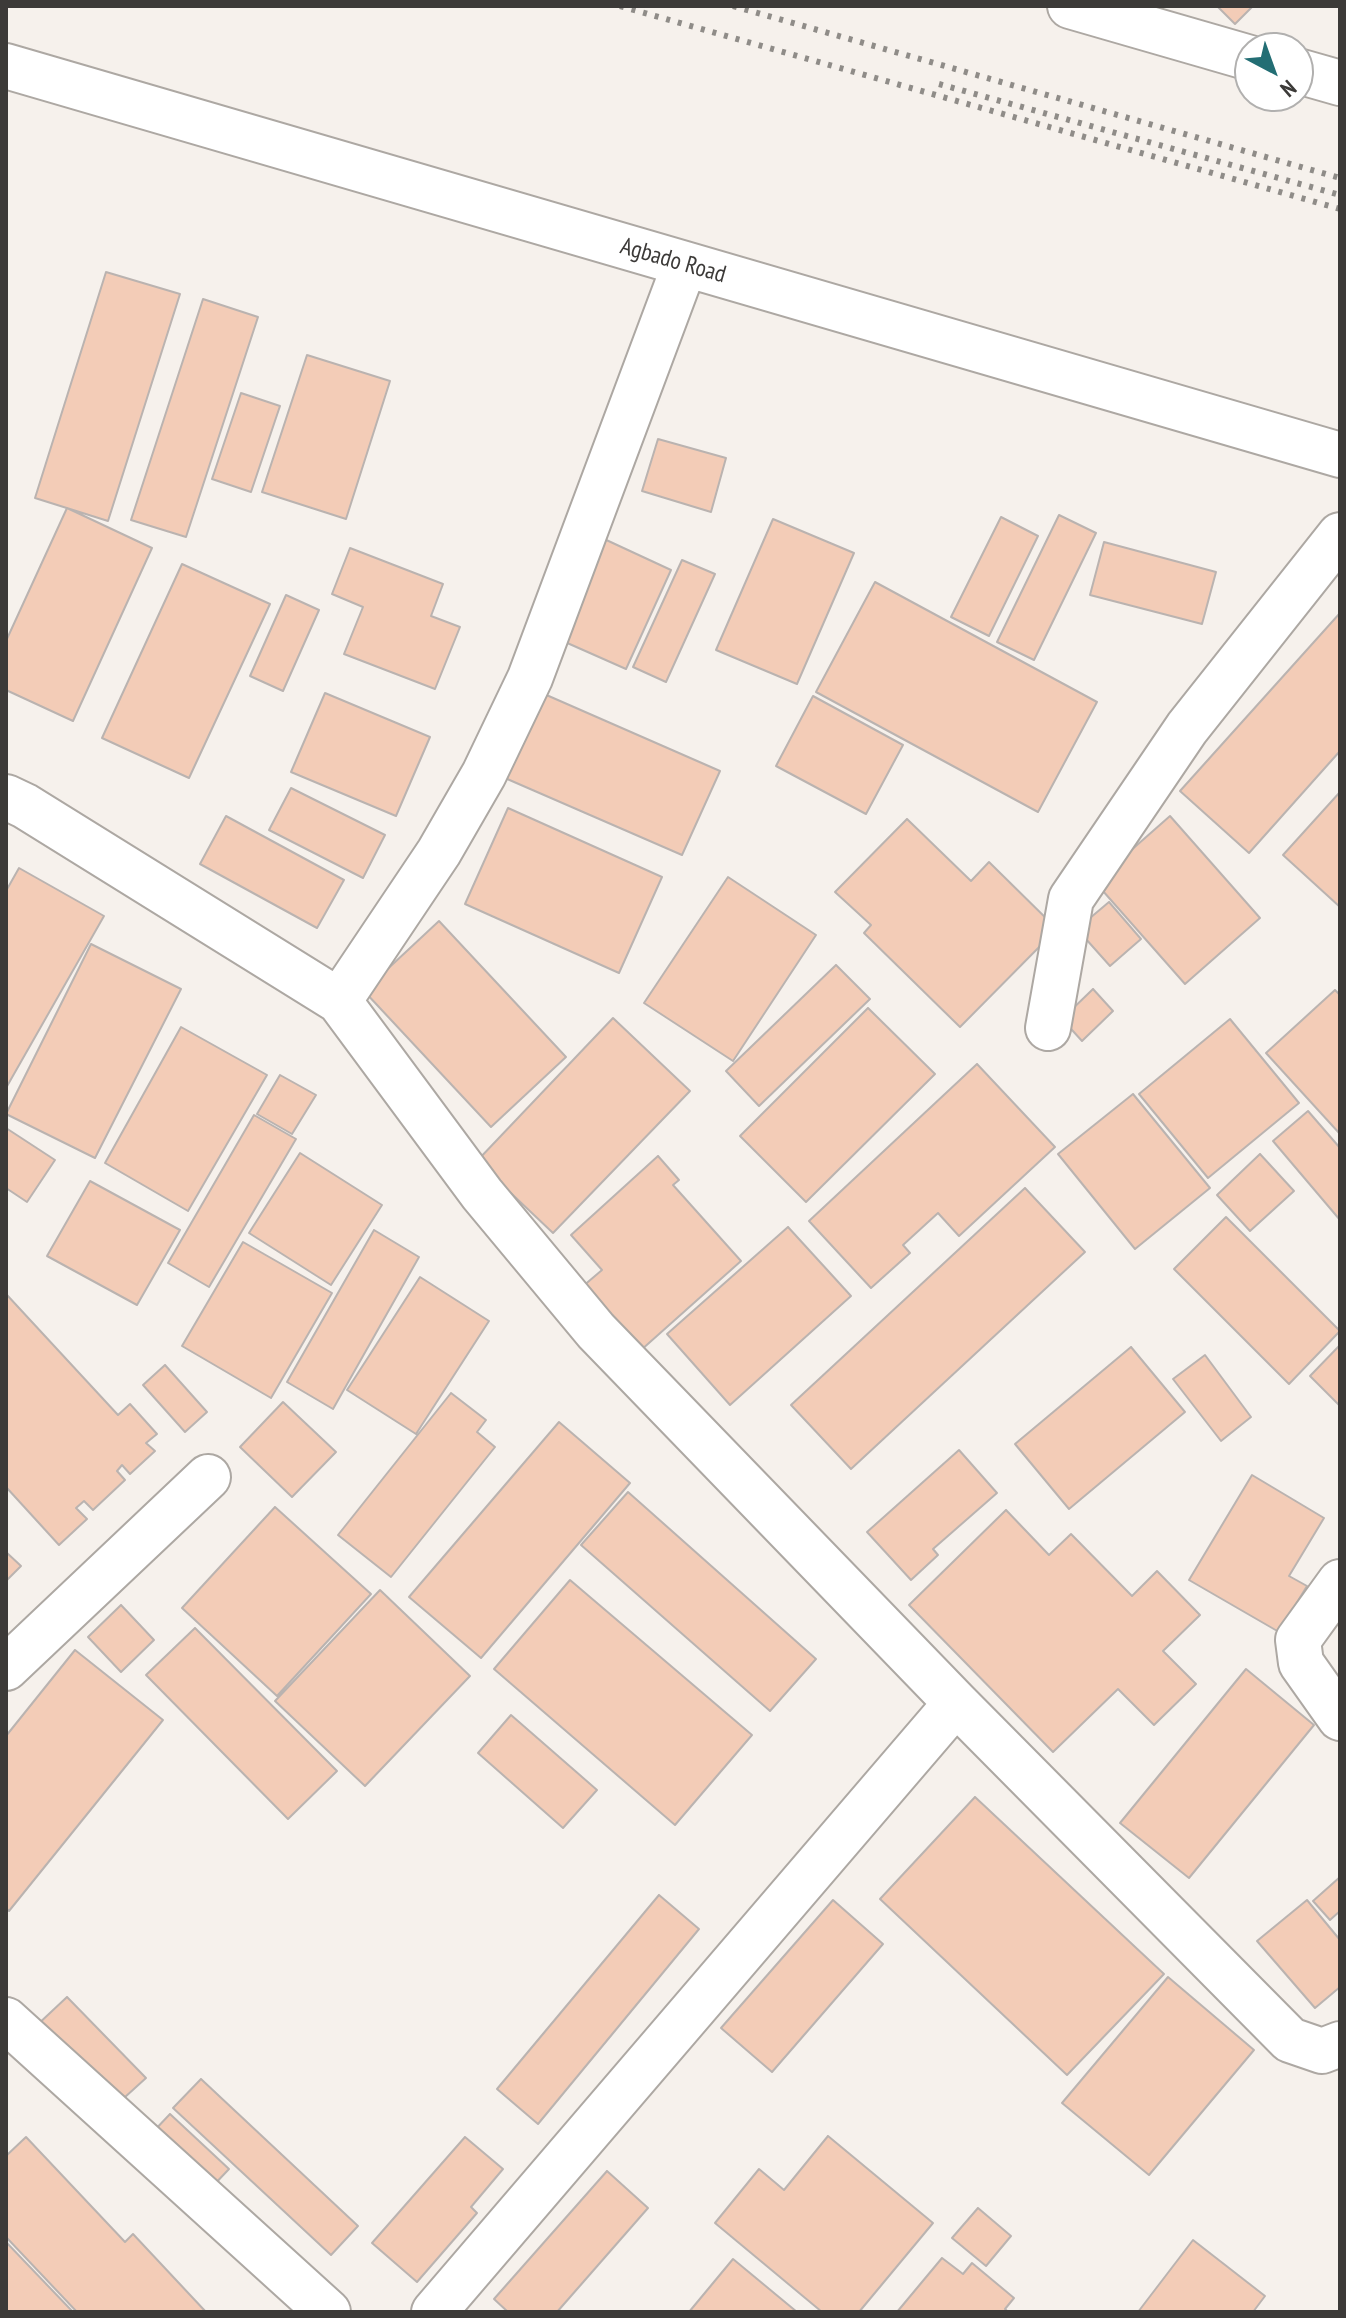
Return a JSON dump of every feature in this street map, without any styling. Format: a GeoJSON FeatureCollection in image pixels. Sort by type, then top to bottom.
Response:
{"type":"FeatureCollection","features":[{"type":"Feature","properties":{"kind":"street"},"geometry":{"type":"LineString","coordinates":[[1070,6],[1234,54]]}},
{"type":"Feature","properties":{"kind":"street","name":"Agbado Road"},"geometry":{"type":"LineString","coordinates":[[6,66],[1340,455]]}},
{"type":"Feature","properties":{"kind":"street"},"geometry":{"type":"LineString","coordinates":[[1314,76],[1340,83]]}},
{"type":"Feature","properties":{"kind":"street"},"geometry":{"type":"LineString","coordinates":[[339,1001],[446,839],[484,774],[530,678],[685,264]]}},
{"type":"Feature","properties":{"kind":"street"},"geometry":{"type":"LineString","coordinates":[[1048,1028],[1071,899],[1187,728],[1340,535]]}},
{"type":"Feature","properties":{"kind":"street"},"geometry":{"type":"LineString","coordinates":[[6,797],[339,1001],[482,1194],[596,1331],[956,1703],[1290,2040],[1322,2051],[1340,2044]]}},
{"type":"Feature","properties":{"kind":"street"},"geometry":{"type":"LineString","coordinates":[[6,1668],[208,1477]]}},
{"type":"Feature","properties":{"kind":"street"},"geometry":{"type":"LineString","coordinates":[[1340,1582],[1298,1640],[1301,1663],[1340,1718]]}},
{"type":"Feature","properties":{"kind":"street"},"geometry":{"type":"LineString","coordinates":[[434,2312],[956,1703]]}},
{"type":"Feature","properties":{"kind":"street"},"geometry":{"type":"LineString","coordinates":[[6,2020],[321,2310]]}},
{"type":"Feature","properties":{"kind":"building"},"geometry":{"type":"Polygon","coordinates":[[[1217,6],[1253,6],[1235,24],[1217,6]]]}},
{"type":"Feature","properties":{"kind":"building"},"geometry":{"type":"Polygon","coordinates":[[[106,272],[180,294],[108,521],[35,498],[106,272]]]}},
{"type":"Feature","properties":{"kind":"building"},"geometry":{"type":"Polygon","coordinates":[[[203,299],[258,317],[186,537],[131,520],[203,299]]]}},
{"type":"Feature","properties":{"kind":"building"},"geometry":{"type":"Polygon","coordinates":[[[307,355],[390,381],[346,519],[262,492],[307,355]]]}},
{"type":"Feature","properties":{"kind":"building"},"geometry":{"type":"Polygon","coordinates":[[[241,393],[280,406],[251,492],[212,479],[241,393]]]}},
{"type":"Feature","properties":{"kind":"building"},"geometry":{"type":"Polygon","coordinates":[[[658,439],[726,458],[711,512],[642,491],[658,439]]]}},
{"type":"Feature","properties":{"kind":"building"},"geometry":{"type":"Polygon","coordinates":[[[67,508],[152,548],[73,721],[6,690],[6,641],[67,508]]]}},
{"type":"Feature","properties":{"kind":"building"},"geometry":{"type":"Polygon","coordinates":[[[1059,515],[1096,533],[1034,660],[997,642],[1059,515]]]}},
{"type":"Feature","properties":{"kind":"building"},"geometry":{"type":"Polygon","coordinates":[[[1001,517],[1038,536],[989,636],[951,617],[1001,517]]]}},
{"type":"Feature","properties":{"kind":"building"},"geometry":{"type":"Polygon","coordinates":[[[773,519],[854,553],[797,684],[716,650],[773,519]]]}},
{"type":"Feature","properties":{"kind":"building"},"geometry":{"type":"Polygon","coordinates":[[[602,538],[671,570],[626,669],[556,638],[602,538]]]}},
{"type":"Feature","properties":{"kind":"building"},"geometry":{"type":"Polygon","coordinates":[[[1104,542],[1216,572],[1202,624],[1090,595],[1104,542]]]}},
{"type":"Feature","properties":{"kind":"building"},"geometry":{"type":"Polygon","coordinates":[[[350,548],[443,584],[431,616],[460,627],[435,689],[344,654],[363,607],[332,594],[350,548]]]}},
{"type":"Feature","properties":{"kind":"building"},"geometry":{"type":"Polygon","coordinates":[[[682,560],[715,574],[666,682],[633,667],[682,560]]]}},
{"type":"Feature","properties":{"kind":"building"},"geometry":{"type":"Polygon","coordinates":[[[182,564],[270,604],[189,778],[102,738],[182,564]]]}},
{"type":"Feature","properties":{"kind":"building"},"geometry":{"type":"Polygon","coordinates":[[[875,582],[1097,702],[1038,812],[816,692],[875,582]]]}},
{"type":"Feature","properties":{"kind":"building"},"geometry":{"type":"Polygon","coordinates":[[[286,595],[319,610],[283,691],[250,676],[286,595]]]}},
{"type":"Feature","properties":{"kind":"building"},"geometry":{"type":"Polygon","coordinates":[[[1340,613],[1340,751],[1249,853],[1180,791],[1340,613]]]}},
{"type":"Feature","properties":{"kind":"building"},"geometry":{"type":"Polygon","coordinates":[[[535,690],[720,771],[682,855],[498,775],[535,690]]]}},
{"type":"Feature","properties":{"kind":"building"},"geometry":{"type":"Polygon","coordinates":[[[325,693],[430,737],[396,816],[291,772],[325,693]]]}},
{"type":"Feature","properties":{"kind":"building"},"geometry":{"type":"Polygon","coordinates":[[[813,696],[903,745],[866,814],[776,766],[813,696]]]}},
{"type":"Feature","properties":{"kind":"building"},"geometry":{"type":"Polygon","coordinates":[[[291,788],[385,835],[363,878],[269,830],[291,788]]]}},
{"type":"Feature","properties":{"kind":"building"},"geometry":{"type":"Polygon","coordinates":[[[1340,792],[1340,907],[1283,855],[1340,792]]]}},
{"type":"Feature","properties":{"kind":"building"},"geometry":{"type":"Polygon","coordinates":[[[508,808],[662,877],[619,973],[465,904],[508,808]]]}},
{"type":"Feature","properties":{"kind":"building"},"geometry":{"type":"Polygon","coordinates":[[[226,816],[344,880],[317,928],[200,864],[226,816]]]}},
{"type":"Feature","properties":{"kind":"building"},"geometry":{"type":"Polygon","coordinates":[[[1170,816],[1260,918],[1185,984],[1095,882],[1170,816]]]}},
{"type":"Feature","properties":{"kind":"building"},"geometry":{"type":"Polygon","coordinates":[[[907,819],[971,881],[989,862],[1057,929],[960,1027],[864,933],[871,925],[835,892],[907,819]]]}},
{"type":"Feature","properties":{"kind":"building"},"geometry":{"type":"Polygon","coordinates":[[[19,868],[104,916],[6,1088],[6,891],[19,868]]]}},
{"type":"Feature","properties":{"kind":"building"},"geometry":{"type":"Polygon","coordinates":[[[728,877],[816,935],[733,1061],[644,1003],[728,877]]]}},
{"type":"Feature","properties":{"kind":"building"},"geometry":{"type":"Polygon","coordinates":[[[1109,902],[1141,939],[1110,966],[1077,929],[1109,902]]]}},
{"type":"Feature","properties":{"kind":"building"},"geometry":{"type":"Polygon","coordinates":[[[439,921],[566,1057],[491,1127],[364,991],[439,921]]]}},
{"type":"Feature","properties":{"kind":"building"},"geometry":{"type":"Polygon","coordinates":[[[91,944],[181,989],[95,1158],[6,1114],[91,944]]]}},
{"type":"Feature","properties":{"kind":"building"},"geometry":{"type":"Polygon","coordinates":[[[836,965],[870,999],[759,1106],[726,1071],[836,965]]]}},
{"type":"Feature","properties":{"kind":"building"},"geometry":{"type":"Polygon","coordinates":[[[1093,989],[1113,1011],[1082,1041],[1062,1019],[1093,989]]]}},
{"type":"Feature","properties":{"kind":"building"},"geometry":{"type":"Polygon","coordinates":[[[1335,990],[1340,995],[1340,1134],[1266,1053],[1335,990]]]}},
{"type":"Feature","properties":{"kind":"building"},"geometry":{"type":"Polygon","coordinates":[[[868,1008],[935,1074],[806,1202],[740,1136],[868,1008]]]}},
{"type":"Feature","properties":{"kind":"building"},"geometry":{"type":"Polygon","coordinates":[[[613,1018],[690,1091],[553,1233],[477,1161],[613,1018]]]}},
{"type":"Feature","properties":{"kind":"building"},"geometry":{"type":"Polygon","coordinates":[[[1230,1019],[1299,1103],[1208,1178],[1139,1094],[1230,1019]]]}},
{"type":"Feature","properties":{"kind":"building"},"geometry":{"type":"Polygon","coordinates":[[[181,1027],[267,1075],[188,1211],[105,1163],[181,1027]]]}},
{"type":"Feature","properties":{"kind":"building"},"geometry":{"type":"Polygon","coordinates":[[[977,1064],[1055,1147],[959,1236],[938,1213],[903,1245],[910,1253],[871,1288],[809,1221],[977,1064]]]}},
{"type":"Feature","properties":{"kind":"building"},"geometry":{"type":"Polygon","coordinates":[[[280,1075],[316,1095],[292,1134],[257,1114],[280,1075]]]}},
{"type":"Feature","properties":{"kind":"building"},"geometry":{"type":"Polygon","coordinates":[[[1133,1094],[1210,1188],[1135,1249],[1058,1154],[1133,1094]]]}},
{"type":"Feature","properties":{"kind":"building"},"geometry":{"type":"Polygon","coordinates":[[[1308,1111],[1340,1148],[1340,1220],[1273,1141],[1308,1111]]]}},
{"type":"Feature","properties":{"kind":"building"},"geometry":{"type":"Polygon","coordinates":[[[254,1115],[296,1139],[209,1287],[168,1263],[254,1115]]]}},
{"type":"Feature","properties":{"kind":"building"},"geometry":{"type":"Polygon","coordinates":[[[6,1128],[55,1160],[27,1202],[6,1188],[6,1128]]]}},
{"type":"Feature","properties":{"kind":"building"},"geometry":{"type":"Polygon","coordinates":[[[300,1153],[382,1205],[331,1285],[249,1233],[300,1153]]]}},
{"type":"Feature","properties":{"kind":"building"},"geometry":{"type":"Polygon","coordinates":[[[1260,1154],[1294,1191],[1250,1231],[1217,1195],[1260,1154]]]}},
{"type":"Feature","properties":{"kind":"building"},"geometry":{"type":"Polygon","coordinates":[[[658,1156],[679,1180],[673,1185],[741,1261],[640,1351],[582,1287],[602,1270],[571,1235],[658,1156]]]}},
{"type":"Feature","properties":{"kind":"building"},"geometry":{"type":"Polygon","coordinates":[[[90,1181],[180,1230],[137,1305],[47,1256],[90,1181]]]}},
{"type":"Feature","properties":{"kind":"building"},"geometry":{"type":"Polygon","coordinates":[[[1025,1188],[1085,1252],[851,1469],[791,1405],[1025,1188]]]}},
{"type":"Feature","properties":{"kind":"building"},"geometry":{"type":"Polygon","coordinates":[[[1226,1217],[1340,1331],[1289,1384],[1174,1269],[1226,1217]]]}},
{"type":"Feature","properties":{"kind":"building"},"geometry":{"type":"Polygon","coordinates":[[[788,1227],[851,1296],[730,1405],[667,1334],[788,1227]]]}},
{"type":"Feature","properties":{"kind":"building"},"geometry":{"type":"Polygon","coordinates":[[[374,1230],[419,1257],[333,1409],[287,1382],[374,1230]]]}},
{"type":"Feature","properties":{"kind":"building"},"geometry":{"type":"Polygon","coordinates":[[[243,1242],[332,1293],[271,1398],[182,1346],[243,1242]]]}},
{"type":"Feature","properties":{"kind":"building"},"geometry":{"type":"Polygon","coordinates":[[[420,1277],[489,1321],[416,1434],[347,1390],[420,1277]]]}},
{"type":"Feature","properties":{"kind":"building"},"geometry":{"type":"Polygon","coordinates":[[[7,1295],[118,1415],[130,1404],[157,1434],[146,1443],[155,1451],[130,1474],[122,1465],[117,1471],[125,1480],[93,1510],[84,1501],[76,1508],[87,1519],[59,1545],[6,1487],[7,1295]]]}},
{"type":"Feature","properties":{"kind":"building"},"geometry":{"type":"Polygon","coordinates":[[[1340,1345],[1340,1406],[1310,1376],[1340,1345]]]}},
{"type":"Feature","properties":{"kind":"building"},"geometry":{"type":"Polygon","coordinates":[[[1131,1347],[1185,1412],[1069,1509],[1015,1444],[1131,1347]]]}},
{"type":"Feature","properties":{"kind":"building"},"geometry":{"type":"Polygon","coordinates":[[[1205,1355],[1251,1417],[1221,1441],[1173,1379],[1205,1355]]]}},
{"type":"Feature","properties":{"kind":"building"},"geometry":{"type":"Polygon","coordinates":[[[165,1365],[207,1412],[185,1432],[143,1385],[165,1365]]]}},
{"type":"Feature","properties":{"kind":"building"},"geometry":{"type":"Polygon","coordinates":[[[451,1393],[486,1420],[477,1432],[495,1447],[391,1577],[338,1535],[451,1393]]]}},
{"type":"Feature","properties":{"kind":"building"},"geometry":{"type":"Polygon","coordinates":[[[283,1402],[336,1452],[292,1497],[240,1447],[283,1402]]]}},
{"type":"Feature","properties":{"kind":"building"},"geometry":{"type":"Polygon","coordinates":[[[559,1422],[630,1483],[481,1658],[409,1597],[559,1422]]]}},
{"type":"Feature","properties":{"kind":"building"},"geometry":{"type":"Polygon","coordinates":[[[959,1450],[997,1493],[933,1549],[938,1555],[911,1580],[867,1532],[959,1450]]]}},
{"type":"Feature","properties":{"kind":"building"},"geometry":{"type":"Polygon","coordinates":[[[1252,1475],[1324,1518],[1289,1576],[1307,1586],[1279,1632],[1189,1580],[1252,1475]]]}},
{"type":"Feature","properties":{"kind":"building"},"geometry":{"type":"Polygon","coordinates":[[[628,1492],[816,1659],[770,1711],[581,1545],[628,1492]]]}},
{"type":"Feature","properties":{"kind":"building"},"geometry":{"type":"Polygon","coordinates":[[[275,1507],[371,1594],[277,1696],[182,1608],[275,1507]]]}},
{"type":"Feature","properties":{"kind":"building"},"geometry":{"type":"Polygon","coordinates":[[[1006,1510],[1049,1555],[1071,1534],[1132,1596],[1157,1571],[1200,1615],[1163,1651],[1196,1684],[1154,1725],[1118,1689],[1053,1752],[909,1605],[1006,1510]]]}},
{"type":"Feature","properties":{"kind":"building"},"geometry":{"type":"Polygon","coordinates":[[[6,1552],[21,1566],[6,1581],[6,1552]]]}},
{"type":"Feature","properties":{"kind":"building"},"geometry":{"type":"Polygon","coordinates":[[[570,1580],[752,1735],[675,1825],[494,1669],[570,1580]]]}},
{"type":"Feature","properties":{"kind":"building"},"geometry":{"type":"Polygon","coordinates":[[[380,1590],[470,1676],[365,1786],[275,1701],[380,1590]]]}},
{"type":"Feature","properties":{"kind":"building"},"geometry":{"type":"Polygon","coordinates":[[[121,1605],[154,1640],[121,1672],[88,1637],[121,1605]]]}},
{"type":"Feature","properties":{"kind":"building"},"geometry":{"type":"Polygon","coordinates":[[[195,1628],[337,1771],[288,1819],[146,1675],[195,1628]]]}},
{"type":"Feature","properties":{"kind":"building"},"geometry":{"type":"Polygon","coordinates":[[[75,1650],[163,1720],[9,1911],[6,1908],[6,1736],[75,1650]]]}},
{"type":"Feature","properties":{"kind":"building"},"geometry":{"type":"Polygon","coordinates":[[[1246,1669],[1314,1725],[1189,1878],[1120,1823],[1246,1669]]]}},
{"type":"Feature","properties":{"kind":"building"},"geometry":{"type":"Polygon","coordinates":[[[511,1715],[597,1790],[563,1828],[478,1753],[511,1715]]]}},
{"type":"Feature","properties":{"kind":"building"},"geometry":{"type":"Polygon","coordinates":[[[975,1797],[1164,1974],[1067,2075],[880,1899],[975,1797]]]}},
{"type":"Feature","properties":{"kind":"building"},"geometry":{"type":"Polygon","coordinates":[[[1340,1877],[1340,1911],[1330,1920],[1313,1901],[1340,1877]]]}},
{"type":"Feature","properties":{"kind":"building"},"geometry":{"type":"Polygon","coordinates":[[[659,1895],[699,1929],[538,2124],[497,2089],[659,1895]]]}},
{"type":"Feature","properties":{"kind":"building"},"geometry":{"type":"Polygon","coordinates":[[[833,1900],[883,1944],[772,2072],[721,2028],[833,1900]]]}},
{"type":"Feature","properties":{"kind":"building"},"geometry":{"type":"Polygon","coordinates":[[[1307,1900],[1340,1940],[1340,1987],[1315,2008],[1257,1941],[1307,1900]]]}},
{"type":"Feature","properties":{"kind":"building"},"geometry":{"type":"Polygon","coordinates":[[[1168,1977],[1254,2050],[1149,2175],[1062,2103],[1168,1977]]]}},
{"type":"Feature","properties":{"kind":"building"},"geometry":{"type":"Polygon","coordinates":[[[67,1997],[146,2078],[113,2108],[35,2027],[67,1997]]]}},
{"type":"Feature","properties":{"kind":"building"},"geometry":{"type":"Polygon","coordinates":[[[201,2079],[358,2226],[331,2255],[173,2108],[201,2079]]]}},
{"type":"Feature","properties":{"kind":"building"},"geometry":{"type":"Polygon","coordinates":[[[170,2114],[229,2169],[211,2188],[152,2133],[170,2114]]]}},
{"type":"Feature","properties":{"kind":"building"},"geometry":{"type":"Polygon","coordinates":[[[828,2136],[933,2223],[859,2312],[822,2312],[715,2223],[759,2169],[784,2190],[828,2136]]]}},
{"type":"Feature","properties":{"kind":"building"},"geometry":{"type":"Polygon","coordinates":[[[26,2137],[125,2242],[133,2234],[206,2312],[77,2312],[6,2237],[6,2156],[26,2137]]]}},
{"type":"Feature","properties":{"kind":"building"},"geometry":{"type":"Polygon","coordinates":[[[465,2137],[503,2169],[471,2207],[477,2213],[417,2282],[372,2243],[465,2137]]]}},
{"type":"Feature","properties":{"kind":"building"},"geometry":{"type":"Polygon","coordinates":[[[607,2171],[648,2208],[557,2312],[508,2312],[494,2299],[607,2171]]]}},
{"type":"Feature","properties":{"kind":"building"},"geometry":{"type":"Polygon","coordinates":[[[978,2208],[1011,2236],[986,2266],[952,2238],[978,2208]]]}},
{"type":"Feature","properties":{"kind":"building"},"geometry":{"type":"Polygon","coordinates":[[[1193,2240],[1265,2296],[1253,2312],[1138,2312],[1193,2240]]]}},
{"type":"Feature","properties":{"kind":"building"},"geometry":{"type":"Polygon","coordinates":[[[6,2242],[73,2312],[6,2312],[6,2242]]]}},
{"type":"Feature","properties":{"kind":"building"},"geometry":{"type":"Polygon","coordinates":[[[942,2258],[963,2274],[972,2263],[1014,2298],[1005,2309],[1008,2312],[897,2312],[942,2258]]]}},
{"type":"Feature","properties":{"kind":"building"},"geometry":{"type":"Polygon","coordinates":[[[733,2259],[797,2312],[689,2312],[733,2259]]]}},
{"type":"Feature","properties":{"kind":"railway"},"geometry":{"type":"LineString","coordinates":[[620,6],[1340,209]]}},
{"type":"Feature","properties":{"kind":"railway"},"geometry":{"type":"LineString","coordinates":[[733,6],[1340,178]]}},
{"type":"Feature","properties":{"kind":"railway"},"geometry":{"type":"LineString","coordinates":[[939,84],[1340,195]]}}]}
